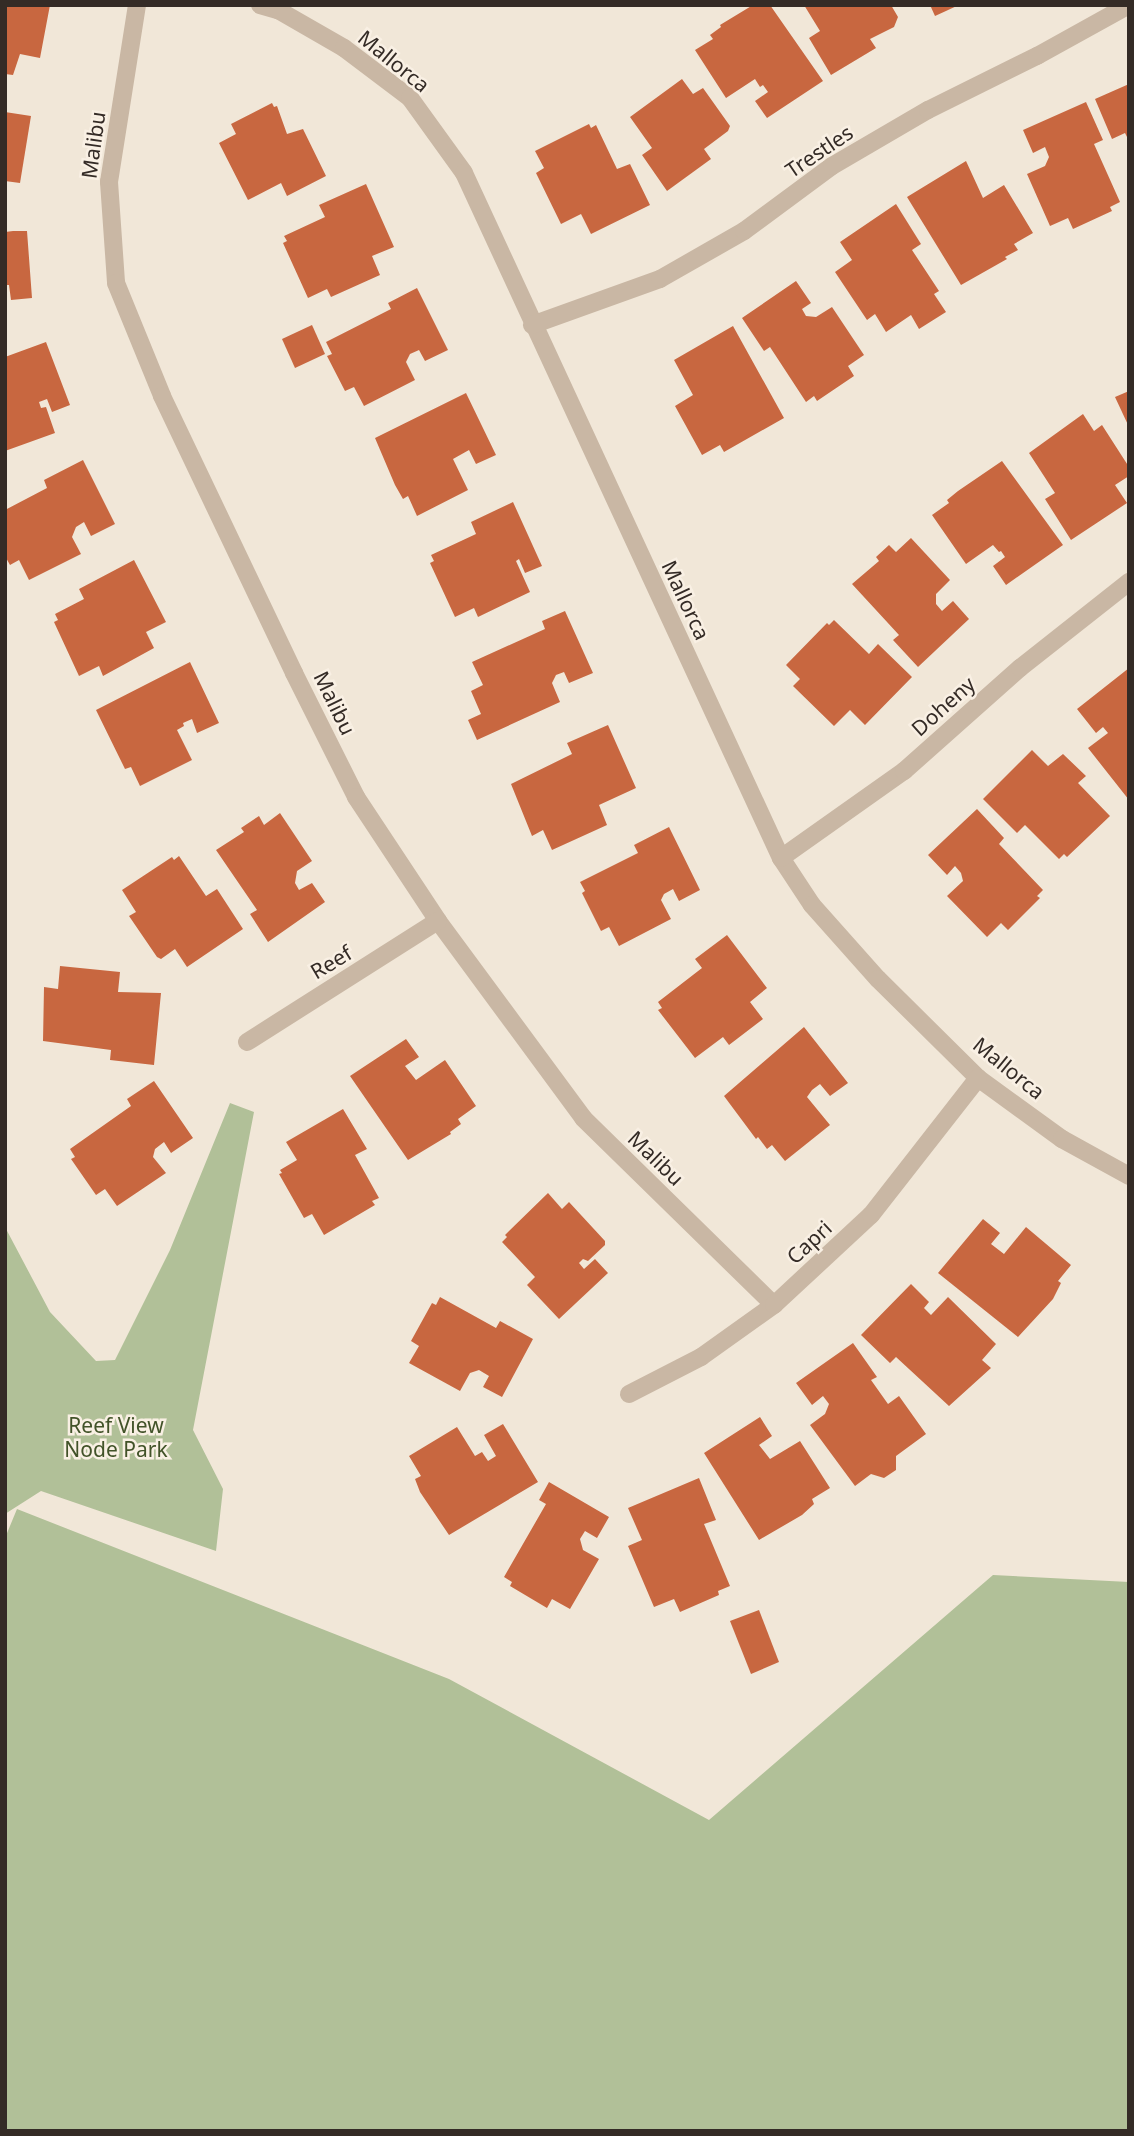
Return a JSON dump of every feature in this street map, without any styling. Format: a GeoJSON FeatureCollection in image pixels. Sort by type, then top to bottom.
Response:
{"type":"FeatureCollection","features":[{"type":"Feature","properties":{"kind":"street","name":"Malibu"},"geometry":{"type":"LineString","coordinates":[[137,5],[109,182],[116,283],[162,396],[356,797],[438,921],[583,1118],[774,1305]]}},
{"type":"Feature","properties":{"kind":"street","name":"Mallorca"},"geometry":{"type":"LineString","coordinates":[[260,5],[278,10],[344,48],[410,99],[464,173],[532,325],[781,858],[820,914],[878,979],[978,1077],[1062,1139],[1129,1176]]}},
{"type":"Feature","properties":{"kind":"street","name":"Trestles"},"geometry":{"type":"LineString","coordinates":[[532,325],[660,279],[744,231],[844,159],[928,110],[1037,56],[1129,5]]}},
{"type":"Feature","properties":{"kind":"street","name":"Doheny"},"geometry":{"type":"LineString","coordinates":[[781,858],[904,771],[1020,668],[1129,582]]}},
{"type":"Feature","properties":{"kind":"street","name":"Reef"},"geometry":{"type":"LineString","coordinates":[[247,1042],[438,921]]}},
{"type":"Feature","properties":{"kind":"street","name":"Capri"},"geometry":{"type":"LineString","coordinates":[[629,1394],[701,1357],[774,1305],[871,1215],[978,1077]]}},
{"type":"Feature","properties":{"kind":"green space","name":"Reef View Node Park"},"geometry":{"type":"Polygon","coordinates":[[[230,1103],[254,1112],[193,1430],[223,1489],[216,1551],[41,1491],[5,1514],[5,1227],[50,1312],[96,1361],[115,1360],[170,1250],[230,1103]]]}},
{"type":"Feature","properties":{"kind":"green space"},"geometry":{"type":"Polygon","coordinates":[[[17,1509],[449,1679],[709,1820],[993,1575],[1129,1582],[1129,2131],[5,2131],[5,1538],[17,1509]]]}},
{"type":"Feature","properties":{"kind":"building"},"geometry":{"type":"Polygon","coordinates":[[[5,5],[50,5],[40,58],[20,54],[13,75],[5,74],[5,5]]]}},
{"type":"Feature","properties":{"kind":"building"},"geometry":{"type":"Polygon","coordinates":[[[753,5],[770,5],[823,81],[767,118],[755,101],[768,92],[763,85],[760,87],[755,79],[726,98],[695,50],[713,39],[710,35],[721,27],[720,25],[753,5]]]}},
{"type":"Feature","properties":{"kind":"building"},"geometry":{"type":"Polygon","coordinates":[[[804,5],[891,5],[898,17],[894,27],[870,39],[876,48],[831,75],[809,38],[820,31],[804,5]]]}},
{"type":"Feature","properties":{"kind":"building"},"geometry":{"type":"Polygon","coordinates":[[[930,5],[959,5],[935,16],[930,5]]]}},
{"type":"Feature","properties":{"kind":"building"},"geometry":{"type":"Polygon","coordinates":[[[682,79],[693,94],[703,88],[730,126],[728,131],[704,149],[711,159],[667,191],[642,155],[652,148],[630,117],[682,79]]]}},
{"type":"Feature","properties":{"kind":"building"},"geometry":{"type":"Polygon","coordinates":[[[1129,84],[1129,141],[1125,133],[1112,139],[1095,99],[1129,84]]]}},
{"type":"Feature","properties":{"kind":"building"},"geometry":{"type":"Polygon","coordinates":[[[1086,102],[1103,140],[1094,144],[1120,202],[1110,207],[1112,211],[1073,229],[1068,218],[1050,226],[1027,174],[1045,166],[1049,157],[1045,147],[1033,153],[1023,130],[1086,102]]]}},
{"type":"Feature","properties":{"kind":"building"},"geometry":{"type":"Polygon","coordinates":[[[272,103],[274,107],[277,106],[287,134],[303,129],[326,176],[287,196],[281,183],[248,200],[219,143],[236,134],[231,124],[272,103]]]}},
{"type":"Feature","properties":{"kind":"building"},"geometry":{"type":"Polygon","coordinates":[[[5,112],[31,116],[20,183],[5,181],[5,112]]]}},
{"type":"Feature","properties":{"kind":"building"},"geometry":{"type":"Polygon","coordinates":[[[589,124],[591,128],[596,125],[617,169],[630,164],[650,205],[591,234],[581,214],[561,224],[536,173],[544,168],[535,151],[589,124]]]}},
{"type":"Feature","properties":{"kind":"building"},"geometry":{"type":"Polygon","coordinates":[[[966,161],[983,198],[1004,185],[1033,233],[1014,244],[1018,250],[1005,257],[1007,259],[961,285],[907,197],[966,161]]]}},
{"type":"Feature","properties":{"kind":"building"},"geometry":{"type":"Polygon","coordinates":[[[366,184],[394,247],[372,256],[380,275],[331,297],[327,289],[308,298],[283,243],[287,241],[284,236],[325,217],[319,205],[366,184]]]}},
{"type":"Feature","properties":{"kind":"building"},"geometry":{"type":"Polygon","coordinates":[[[896,204],[921,244],[912,250],[939,291],[934,294],[946,312],[919,329],[911,315],[886,332],[875,314],[867,320],[835,272],[852,260],[840,242],[896,204]]]}},
{"type":"Feature","properties":{"kind":"building"},"geometry":{"type":"Polygon","coordinates":[[[27,231],[32,298],[11,300],[9,285],[5,285],[5,232],[27,231]]]}},
{"type":"Feature","properties":{"kind":"building"},"geometry":{"type":"Polygon","coordinates":[[[796,281],[811,303],[802,309],[806,316],[816,317],[832,307],[864,355],[848,366],[854,376],[817,401],[814,396],[806,402],[770,347],[764,351],[742,318],[796,281]]]}},
{"type":"Feature","properties":{"kind":"building"},"geometry":{"type":"Polygon","coordinates":[[[417,288],[448,350],[425,361],[419,350],[410,354],[406,362],[415,380],[364,406],[354,387],[345,391],[327,356],[332,354],[326,342],[391,309],[388,303],[417,288]]]}},
{"type":"Feature","properties":{"kind":"building"},"geometry":{"type":"Polygon","coordinates":[[[312,325],[325,354],[295,368],[282,339],[312,325]]]}},
{"type":"Feature","properties":{"kind":"building"},"geometry":{"type":"Polygon","coordinates":[[[733,326],[784,418],[724,452],[720,445],[702,455],[675,406],[693,395],[674,360],[733,326]]]}},
{"type":"Feature","properties":{"kind":"building"},"geometry":{"type":"Polygon","coordinates":[[[46,342],[70,405],[52,412],[47,399],[39,402],[41,408],[46,407],[55,433],[5,451],[5,357],[46,342]]]}},
{"type":"Feature","properties":{"kind":"building"},"geometry":{"type":"Polygon","coordinates":[[[1129,391],[1129,427],[1115,397],[1129,391]]]}},
{"type":"Feature","properties":{"kind":"building"},"geometry":{"type":"Polygon","coordinates":[[[466,393],[496,455],[476,464],[469,450],[453,459],[468,490],[417,516],[408,496],[403,499],[395,485],[375,438],[466,393]]]}},
{"type":"Feature","properties":{"kind":"building"},"geometry":{"type":"Polygon","coordinates":[[[1083,414],[1094,431],[1102,425],[1129,467],[1129,476],[1115,485],[1127,503],[1071,540],[1045,499],[1055,493],[1029,453],[1083,414]]]}},
{"type":"Feature","properties":{"kind":"building"},"geometry":{"type":"Polygon","coordinates":[[[83,460],[115,524],[91,536],[84,522],[76,527],[72,537],[81,554],[29,580],[19,560],[10,565],[5,556],[5,510],[47,488],[44,480],[83,460]]]}},
{"type":"Feature","properties":{"kind":"building"},"geometry":{"type":"Polygon","coordinates":[[[1002,461],[1063,545],[1006,585],[993,566],[1005,557],[1001,551],[993,545],[966,564],[932,515],[949,503],[947,500],[958,491],[1002,461]]]}},
{"type":"Feature","properties":{"kind":"building"},"geometry":{"type":"Polygon","coordinates":[[[513,502],[542,566],[525,573],[519,559],[516,561],[530,592],[478,617],[474,608],[455,617],[430,563],[434,561],[431,555],[476,534],[471,522],[513,502]]]}},
{"type":"Feature","properties":{"kind":"building"},"geometry":{"type":"Polygon","coordinates":[[[911,538],[950,580],[936,594],[936,604],[942,611],[953,601],[969,619],[918,667],[893,640],[899,635],[852,584],[879,561],[876,557],[889,545],[896,552],[911,538]]]}},
{"type":"Feature","properties":{"kind":"building"},"geometry":{"type":"Polygon","coordinates":[[[134,560],[166,622],[146,632],[154,648],[103,676],[99,666],[79,676],[54,622],[58,620],[55,614],[84,599],[79,589],[134,560]]]}},
{"type":"Feature","properties":{"kind":"building"},"geometry":{"type":"Polygon","coordinates":[[[565,611],[593,673],[569,683],[564,672],[556,675],[552,683],[560,702],[477,740],[468,720],[481,714],[471,691],[483,685],[472,662],[545,629],[542,621],[565,611]]]}},
{"type":"Feature","properties":{"kind":"building"},"geometry":{"type":"Polygon","coordinates":[[[834,620],[869,654],[878,644],[912,677],[865,725],[850,710],[834,726],[793,686],[800,679],[786,665],[827,623],[829,625],[834,620]]]}},
{"type":"Feature","properties":{"kind":"building"},"geometry":{"type":"Polygon","coordinates":[[[190,662],[219,723],[197,733],[192,719],[183,723],[184,726],[177,730],[192,760],[140,786],[131,767],[125,769],[96,710],[190,662]]]}},
{"type":"Feature","properties":{"kind":"building"},"geometry":{"type":"Polygon","coordinates":[[[1129,668],[1129,800],[1088,748],[1108,733],[1103,727],[1096,733],[1077,709],[1129,668]]]}},
{"type":"Feature","properties":{"kind":"building"},"geometry":{"type":"Polygon","coordinates":[[[608,725],[636,788],[599,805],[607,825],[552,850],[543,830],[532,836],[511,784],[572,754],[567,743],[608,725]]]}},
{"type":"Feature","properties":{"kind":"building"},"geometry":{"type":"Polygon","coordinates":[[[1032,750],[1048,766],[1063,754],[1086,776],[1078,783],[1110,816],[1067,857],[1064,854],[1059,859],[1025,825],[1017,833],[983,799],[1032,750]]]}},
{"type":"Feature","properties":{"kind":"building"},"geometry":{"type":"Polygon","coordinates":[[[977,809],[1004,838],[999,844],[1043,890],[1037,896],[1040,898],[1008,930],[1001,923],[987,937],[947,896],[963,881],[961,873],[955,866],[947,875],[928,855],[977,809]]]}},
{"type":"Feature","properties":{"kind":"building"},"geometry":{"type":"Polygon","coordinates":[[[280,813],[312,861],[297,871],[295,883],[299,890],[312,883],[325,902],[268,942],[250,914],[257,910],[216,850],[244,832],[241,828],[259,816],[264,825],[280,813]]]}},
{"type":"Feature","properties":{"kind":"building"},"geometry":{"type":"Polygon","coordinates":[[[669,827],[700,890],[679,901],[673,889],[664,894],[661,900],[671,919],[619,946],[609,927],[601,931],[582,893],[585,891],[580,882],[638,853],[634,845],[669,827]]]}},
{"type":"Feature","properties":{"kind":"building"},"geometry":{"type":"Polygon","coordinates":[[[179,856],[206,896],[217,889],[243,929],[187,967],[175,949],[161,959],[157,957],[129,916],[136,912],[122,890],[172,857],[174,860],[179,856]]]}},
{"type":"Feature","properties":{"kind":"building"},"geometry":{"type":"Polygon","coordinates":[[[727,935],[767,988],[750,1002],[763,1019],[729,1045],[723,1037],[695,1058],[658,1010],[662,1008],[658,1002],[702,968],[695,959],[727,935]]]}},
{"type":"Feature","properties":{"kind":"building"},"geometry":{"type":"Polygon","coordinates":[[[60,966],[120,972],[118,992],[161,993],[154,1065],[110,1060],[111,1050],[43,1041],[44,987],[58,989],[60,966]]]}},
{"type":"Feature","properties":{"kind":"building"},"geometry":{"type":"Polygon","coordinates":[[[804,1027],[848,1083],[830,1096],[820,1084],[812,1090],[807,1097],[830,1125],[785,1161],[772,1145],[767,1149],[758,1137],[756,1139],[724,1096],[804,1027]]]}},
{"type":"Feature","properties":{"kind":"building"},"geometry":{"type":"Polygon","coordinates":[[[406,1039],[419,1057],[405,1066],[416,1080],[445,1060],[476,1106],[458,1119],[461,1124],[450,1132],[451,1134],[408,1160],[350,1076],[406,1039]]]}},
{"type":"Feature","properties":{"kind":"building"},"geometry":{"type":"Polygon","coordinates":[[[154,1081],[193,1138],[171,1153],[164,1142],[155,1149],[153,1157],[166,1173],[117,1206],[105,1189],[96,1195],[71,1159],[75,1157],[70,1149],[131,1106],[127,1099],[154,1081]]]}},
{"type":"Feature","properties":{"kind":"building"},"geometry":{"type":"Polygon","coordinates":[[[343,1109],[367,1149],[355,1155],[379,1198],[372,1201],[375,1205],[324,1235],[312,1214],[304,1218],[279,1174],[282,1173],[280,1170],[297,1160],[286,1142],[343,1109]]]}},
{"type":"Feature","properties":{"kind":"building"},"geometry":{"type":"Polygon","coordinates":[[[548,1193],[562,1209],[569,1202],[605,1241],[605,1245],[588,1261],[583,1259],[579,1263],[584,1269],[595,1259],[608,1273],[559,1319],[527,1285],[535,1277],[502,1242],[507,1237],[505,1235],[548,1193]]]}},
{"type":"Feature","properties":{"kind":"building"},"geometry":{"type":"Polygon","coordinates":[[[983,1219],[1000,1233],[991,1244],[1004,1254],[1026,1227],[1071,1265],[1058,1281],[1061,1283],[1053,1299],[1018,1337],[938,1273],[983,1219]]]}},
{"type":"Feature","properties":{"kind":"building"},"geometry":{"type":"Polygon","coordinates":[[[911,1284],[929,1302],[924,1308],[931,1315],[948,1297],[996,1344],[982,1360],[991,1368],[949,1406],[896,1357],[890,1363],[861,1335],[911,1284]]]}},
{"type":"Feature","properties":{"kind":"building"},"geometry":{"type":"Polygon","coordinates":[[[440,1297],[496,1328],[500,1321],[533,1339],[502,1397],[483,1387],[489,1376],[479,1370],[470,1373],[460,1391],[409,1363],[419,1346],[411,1341],[432,1303],[436,1305],[440,1297]]]}},
{"type":"Feature","properties":{"kind":"building"},"geometry":{"type":"Polygon","coordinates":[[[853,1343],[877,1377],[871,1380],[888,1404],[899,1396],[926,1434],[896,1456],[896,1470],[884,1478],[871,1474],[855,1486],[810,1425],[825,1414],[829,1404],[823,1396],[812,1405],[796,1383],[853,1343]]]}},
{"type":"Feature","properties":{"kind":"building"},"geometry":{"type":"Polygon","coordinates":[[[760,1417],[772,1436],[759,1445],[770,1459],[800,1441],[830,1488],[812,1499],[814,1504],[802,1515],[759,1540],[704,1453],[760,1417]]]}},
{"type":"Feature","properties":{"kind":"building"},"geometry":{"type":"Polygon","coordinates":[[[503,1424],[538,1482],[449,1535],[420,1492],[415,1479],[421,1476],[409,1456],[457,1427],[475,1456],[482,1452],[488,1461],[496,1456],[484,1435],[503,1424]]]}},
{"type":"Feature","properties":{"kind":"building"},"geometry":{"type":"Polygon","coordinates":[[[699,1478],[716,1520],[704,1524],[730,1586],[718,1591],[719,1595],[680,1612],[674,1599],[654,1607],[628,1546],[642,1540],[628,1508],[699,1478]]]}},
{"type":"Feature","properties":{"kind":"building"},"geometry":{"type":"Polygon","coordinates":[[[549,1482],[609,1517],[597,1538],[585,1531],[580,1539],[583,1550],[599,1559],[570,1609],[552,1599],[547,1608],[510,1586],[512,1582],[504,1577],[546,1504],[539,1500],[549,1482]]]}},
{"type":"Feature","properties":{"kind":"building"},"geometry":{"type":"Polygon","coordinates":[[[759,1610],[779,1662],[751,1674],[730,1621],[759,1610]]]}}]}
